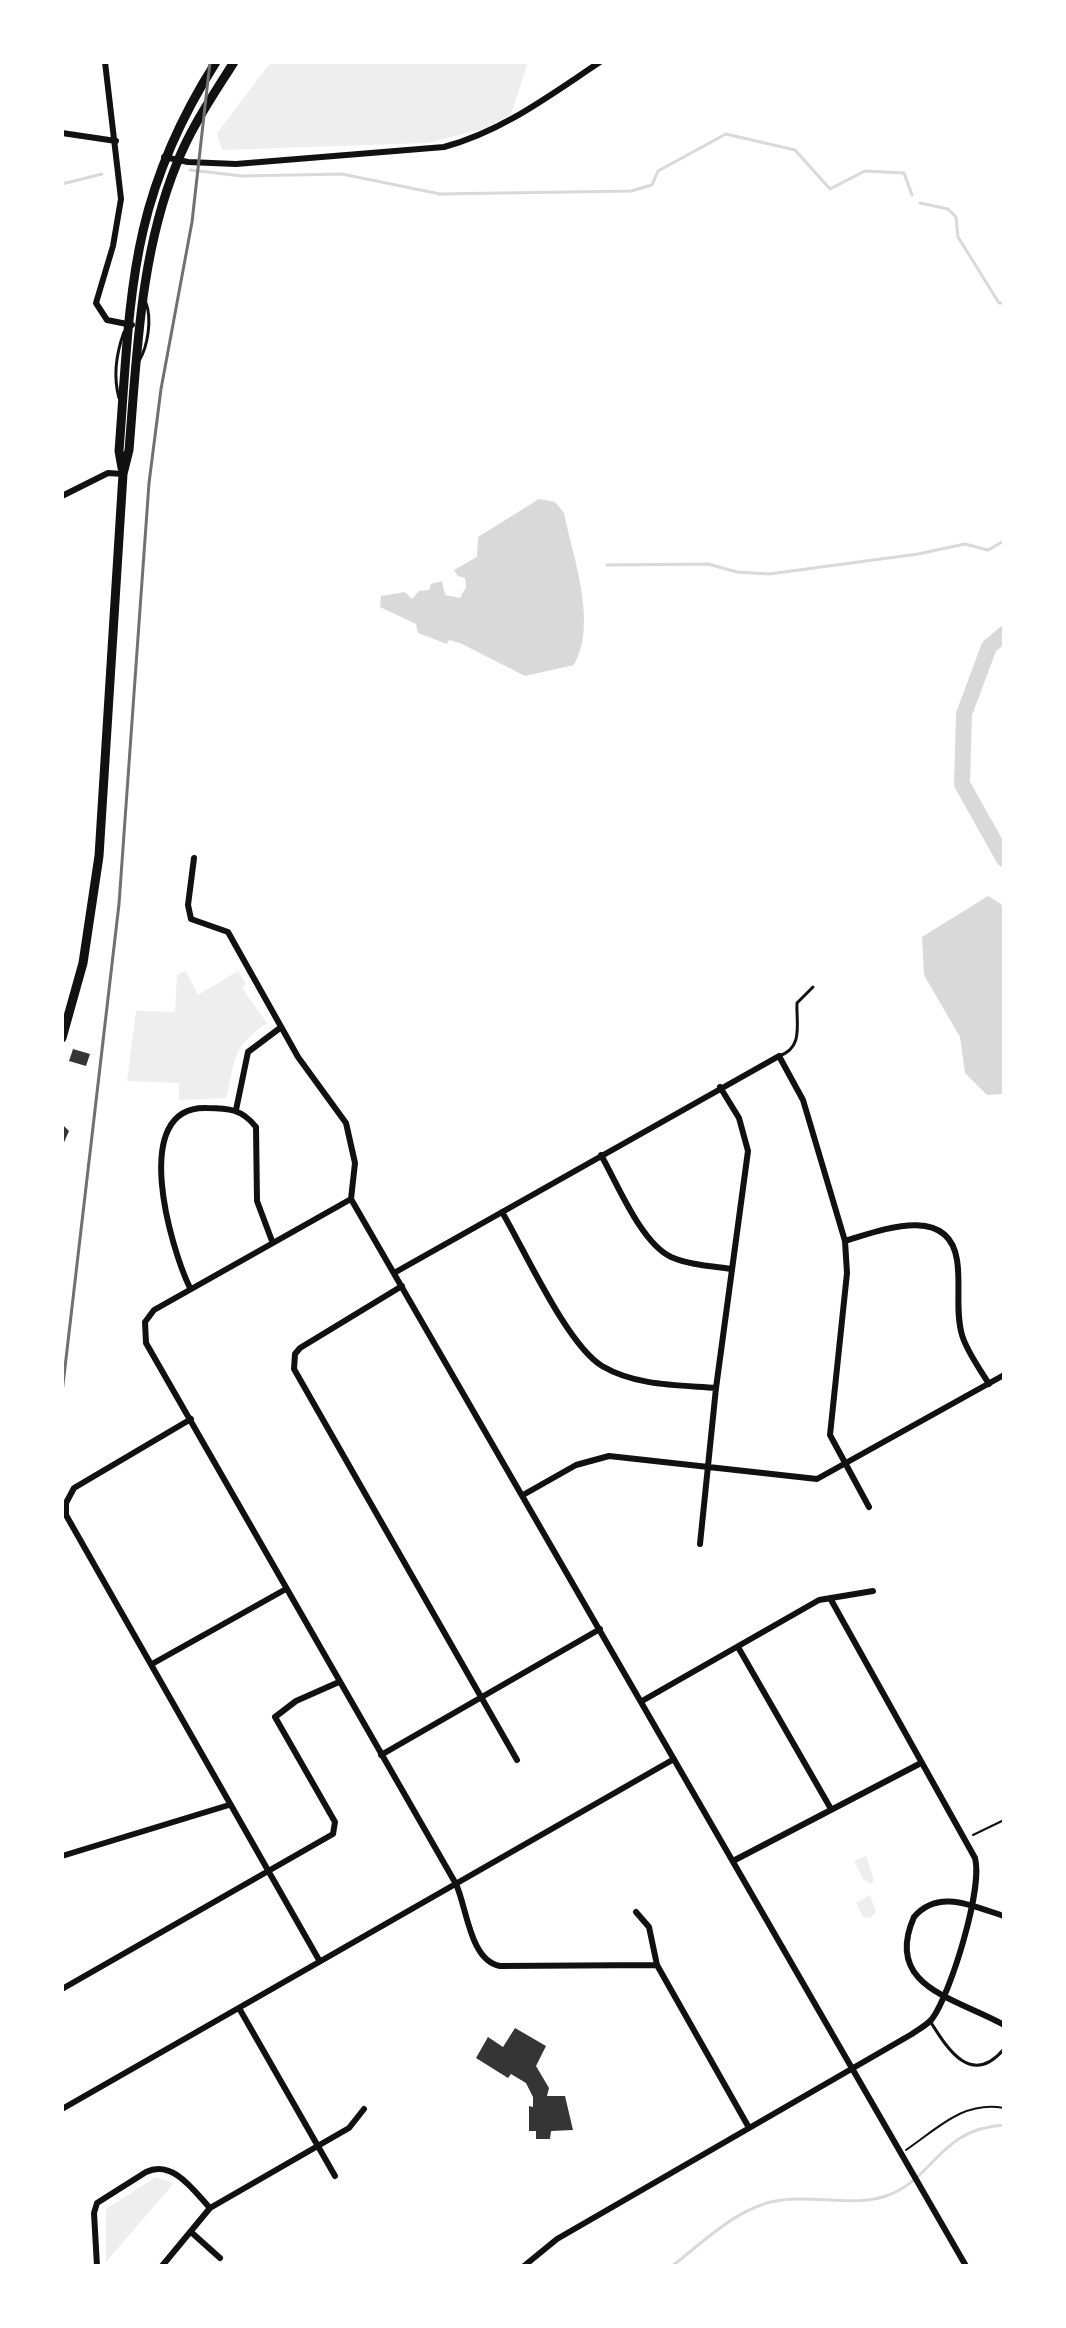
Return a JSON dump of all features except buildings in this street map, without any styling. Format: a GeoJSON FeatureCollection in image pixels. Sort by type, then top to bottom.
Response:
{"type":"FeatureCollection","features":[{"type":"Feature","properties":{"kind":"main road"},"geometry":{"type":"LineString","coordinates":[[123,474],[119,451],[127,325],[141,230],[164,157],[183,117],[216,62]]}},
{"type":"Feature","properties":{"kind":"main road"},"geometry":{"type":"LineString","coordinates":[[62,1038],[91,926],[99,856],[123,474],[129,450],[144,296],[156,230],[177,161],[234,62]]}},
{"type":"Feature","properties":{"kind":"street"},"geometry":{"type":"LineString","coordinates":[[105,62],[116,141],[119,213],[96,303],[107,320],[139,326]]}},
{"type":"Feature","properties":{"kind":"street"},"geometry":{"type":"LineString","coordinates":[[164,157],[177,161],[236,164],[444,147],[470,140],[515,119],[600,62]]}},
{"type":"Feature","properties":{"kind":"street"},"geometry":{"type":"LineString","coordinates":[[62,133],[116,141]]}},
{"type":"Feature","properties":{"kind":"street"},"geometry":{"type":"LineString","coordinates":[[62,496],[108,473],[123,474]]}},
{"type":"Feature","properties":{"kind":"street"},"geometry":{"type":"LineString","coordinates":[[194,858],[189,916],[194,922],[219,926],[228,932],[280,1028],[346,1123],[355,1163],[351,1199],[966,2266]]}},
{"type":"Feature","properties":{"kind":"street"},"geometry":{"type":"LineString","coordinates":[[236,1110],[248,1052],[280,1028]]}},
{"type":"Feature","properties":{"kind":"street"},"geometry":{"type":"LineString","coordinates":[[394,1273],[749,1070],[779,1056],[803,1100],[845,1241],[847,1273],[830,1435],[869,1507]]}},
{"type":"Feature","properties":{"kind":"street"},"geometry":{"type":"LineString","coordinates":[[700,1544],[716,1388],[748,1151],[739,1118],[720,1087]]}},
{"type":"Feature","properties":{"kind":"street"},"geometry":{"type":"LineString","coordinates":[[190,1288],[171,1244],[163,1205],[167,1132],[171,1123],[189,1109],[236,1110],[248,1118],[258,1133],[257,1201],[272,1241]]}},
{"type":"Feature","properties":{"kind":"street"},"geometry":{"type":"LineString","coordinates":[[601,1155],[643,1229],[663,1253],[697,1265],[732,1269]]}},
{"type":"Feature","properties":{"kind":"street"},"geometry":{"type":"LineString","coordinates":[[351,1199],[272,1241],[148,1315],[144,1334],[149,1351],[191,1419],[456,1884],[477,1946],[490,1963],[657,1965]]}},
{"type":"Feature","properties":{"kind":"street"},"geometry":{"type":"LineString","coordinates":[[502,1212],[575,1339],[592,1359],[612,1371],[644,1381],[716,1388]]}},
{"type":"Feature","properties":{"kind":"street"},"geometry":{"type":"LineString","coordinates":[[845,1241],[911,1223],[928,1226],[947,1239],[957,1260],[961,1332],[989,1384]]}},
{"type":"Feature","properties":{"kind":"street"},"geometry":{"type":"LineString","coordinates":[[402,1286],[300,1348],[294,1369],[517,1760]]}},
{"type":"Feature","properties":{"kind":"street"},"geometry":{"type":"LineString","coordinates":[[523,1495],[576,1465],[609,1456],[812,1479],[845,1465],[1004,1375]]}},
{"type":"Feature","properties":{"kind":"street"},"geometry":{"type":"LineString","coordinates":[[191,1419],[81,1482],[66,1503],[70,1525],[319,1960]]}},
{"type":"Feature","properties":{"kind":"street"},"geometry":{"type":"LineString","coordinates":[[152,1664],[286,1589]]}},
{"type":"Feature","properties":{"kind":"street"},"geometry":{"type":"LineString","coordinates":[[642,1701],[819,1600],[873,1591]]}},
{"type":"Feature","properties":{"kind":"street"},"geometry":{"type":"LineString","coordinates":[[524,2266],[557,2239],[930,2021],[945,1994],[972,1906],[978,1870],[964,1838],[830,1598]]}},
{"type":"Feature","properties":{"kind":"street"},"geometry":{"type":"LineString","coordinates":[[381,1755],[600,1629]]}},
{"type":"Feature","properties":{"kind":"street"},"geometry":{"type":"LineString","coordinates":[[738,1647],[831,1809]]}},
{"type":"Feature","properties":{"kind":"street"},"geometry":{"type":"LineString","coordinates":[[62,1989],[316,1847],[336,1829],[275,1717],[296,1701],[339,1682]]}},
{"type":"Feature","properties":{"kind":"street"},"geometry":{"type":"LineString","coordinates":[[62,2109],[674,1759]]}},
{"type":"Feature","properties":{"kind":"street"},"geometry":{"type":"LineString","coordinates":[[733,1861],[921,1763]]}},
{"type":"Feature","properties":{"kind":"street"},"geometry":{"type":"LineString","coordinates":[[62,1856],[229,1805]]}},
{"type":"Feature","properties":{"kind":"street"},"geometry":{"type":"LineString","coordinates":[[1004,1916],[947,1900],[930,1905],[917,1912],[907,1933],[905,1953],[911,1971],[926,1985],[1004,2025]]}},
{"type":"Feature","properties":{"kind":"street"},"geometry":{"type":"LineString","coordinates":[[636,1912],[649,1927],[657,1965],[748,2126]]}},
{"type":"Feature","properties":{"kind":"street"},"geometry":{"type":"LineString","coordinates":[[239,2008],[335,2176]]}},
{"type":"Feature","properties":{"kind":"street"},"geometry":{"type":"LineString","coordinates":[[162,2266],[210,2208],[355,2124],[364,2109]]}},
{"type":"Feature","properties":{"kind":"street"},"geometry":{"type":"LineString","coordinates":[[97,2266],[94,2213],[97,2203],[146,2172],[153,2169],[171,2171],[210,2208]]}},
{"type":"Feature","properties":{"kind":"street"},"geometry":{"type":"LineString","coordinates":[[191,2232],[220,2258]]}},
{"type":"Feature","properties":{"kind":"lane"},"geometry":{"type":"LineString","coordinates":[[136,368],[145,352],[150,312],[144,296]]}},
{"type":"Feature","properties":{"kind":"lane"},"geometry":{"type":"LineString","coordinates":[[779,1056],[788,1052],[796,1041],[797,1003],[813,987]]}},
{"type":"Feature","properties":{"kind":"lane"},"geometry":{"type":"LineString","coordinates":[[930,2021],[961,2061],[978,2065],[998,2056],[1004,2049]]}},
{"type":"Feature","properties":{"kind":"path"},"geometry":{"type":"LineString","coordinates":[[964,1838],[1004,1820]]}},
{"type":"Feature","properties":{"kind":"path"},"geometry":{"type":"LineString","coordinates":[[902,2153],[947,2118],[983,2108],[1004,2108]]}},
{"type":"Feature","properties":{"kind":"shaded area"},"geometry":{"type":"Polygon","coordinates":[[[271,62],[528,62],[511,114],[483,129],[428,143],[222,150],[217,133],[271,62]]]}},
{"type":"Feature","properties":{"kind":"shaded area"},"geometry":{"type":"Polygon","coordinates":[[[539,499],[555,502],[564,513],[577,570],[584,630],[574,665],[525,676],[460,643],[449,640],[447,644],[418,633],[416,624],[380,607],[381,596],[405,592],[412,599],[419,591],[429,590],[431,584],[442,581],[445,595],[460,598],[466,587],[465,578],[458,576],[454,570],[477,557],[478,537],[539,499]]]}},
{"type":"Feature","properties":{"kind":"shaded area"},"geometry":{"type":"Polygon","coordinates":[[[988,896],[1001,904],[1004,912],[1004,1094],[987,1095],[965,1073],[960,1037],[924,975],[922,937],[988,896]]]}},
{"type":"Feature","properties":{"kind":"shaded area"},"geometry":{"type":"Polygon","coordinates":[[[186,971],[198,995],[238,971],[246,984],[242,988],[267,1023],[241,1047],[226,1098],[179,1100],[179,1083],[127,1081],[136,1011],[175,1012],[177,975],[186,971]]]}},
{"type":"Feature","properties":{"kind":"shaded area"},"geometry":{"type":"Polygon","coordinates":[[[866,1856],[874,1880],[871,1884],[863,1879],[854,1861],[866,1856]]]}},
{"type":"Feature","properties":{"kind":"shaded area"},"geometry":{"type":"Polygon","coordinates":[[[870,1895],[876,1912],[870,1918],[863,1917],[856,1903],[870,1895]]]}},
{"type":"Feature","properties":{"kind":"shaded area"},"geometry":{"type":"Polygon","coordinates":[[[156,2177],[174,2183],[106,2262],[106,2209],[156,2177]]]}},
{"type":"Feature","properties":{"kind":"waterway"},"geometry":{"type":"LineString","coordinates":[[190,170],[242,176],[342,174],[440,194],[631,191],[652,185],[658,171],[726,134],[795,150],[830,189],[865,171],[904,173],[912,195]]}},
{"type":"Feature","properties":{"kind":"waterway"},"geometry":{"type":"LineString","coordinates":[[62,184],[102,174]]}},
{"type":"Feature","properties":{"kind":"waterway"},"geometry":{"type":"LineString","coordinates":[[920,203],[948,209],[956,217],[958,237],[999,303],[1004,303]]}},
{"type":"Feature","properties":{"kind":"waterway"},"geometry":{"type":"LineString","coordinates":[[607,565],[708,564],[737,572],[769,574],[918,554],[965,544],[988,550],[1004,541]]}},
{"type":"Feature","properties":{"kind":"waterway"},"geometry":{"type":"LineString","coordinates":[[1004,634],[989,647],[964,714],[962,784],[1004,859]]}},
{"type":"Feature","properties":{"kind":"waterway"},"geometry":{"type":"LineString","coordinates":[[672,2266],[723,2226],[751,2209],[782,2200],[861,2201],[886,2196],[916,2178],[965,2135],[1004,2125]]}},
{"type":"Feature","properties":{"kind":"railway"},"geometry":{"type":"LineString","coordinates":[[62,1393],[119,904],[149,483],[161,389],[192,222],[210,62]]}}]}
